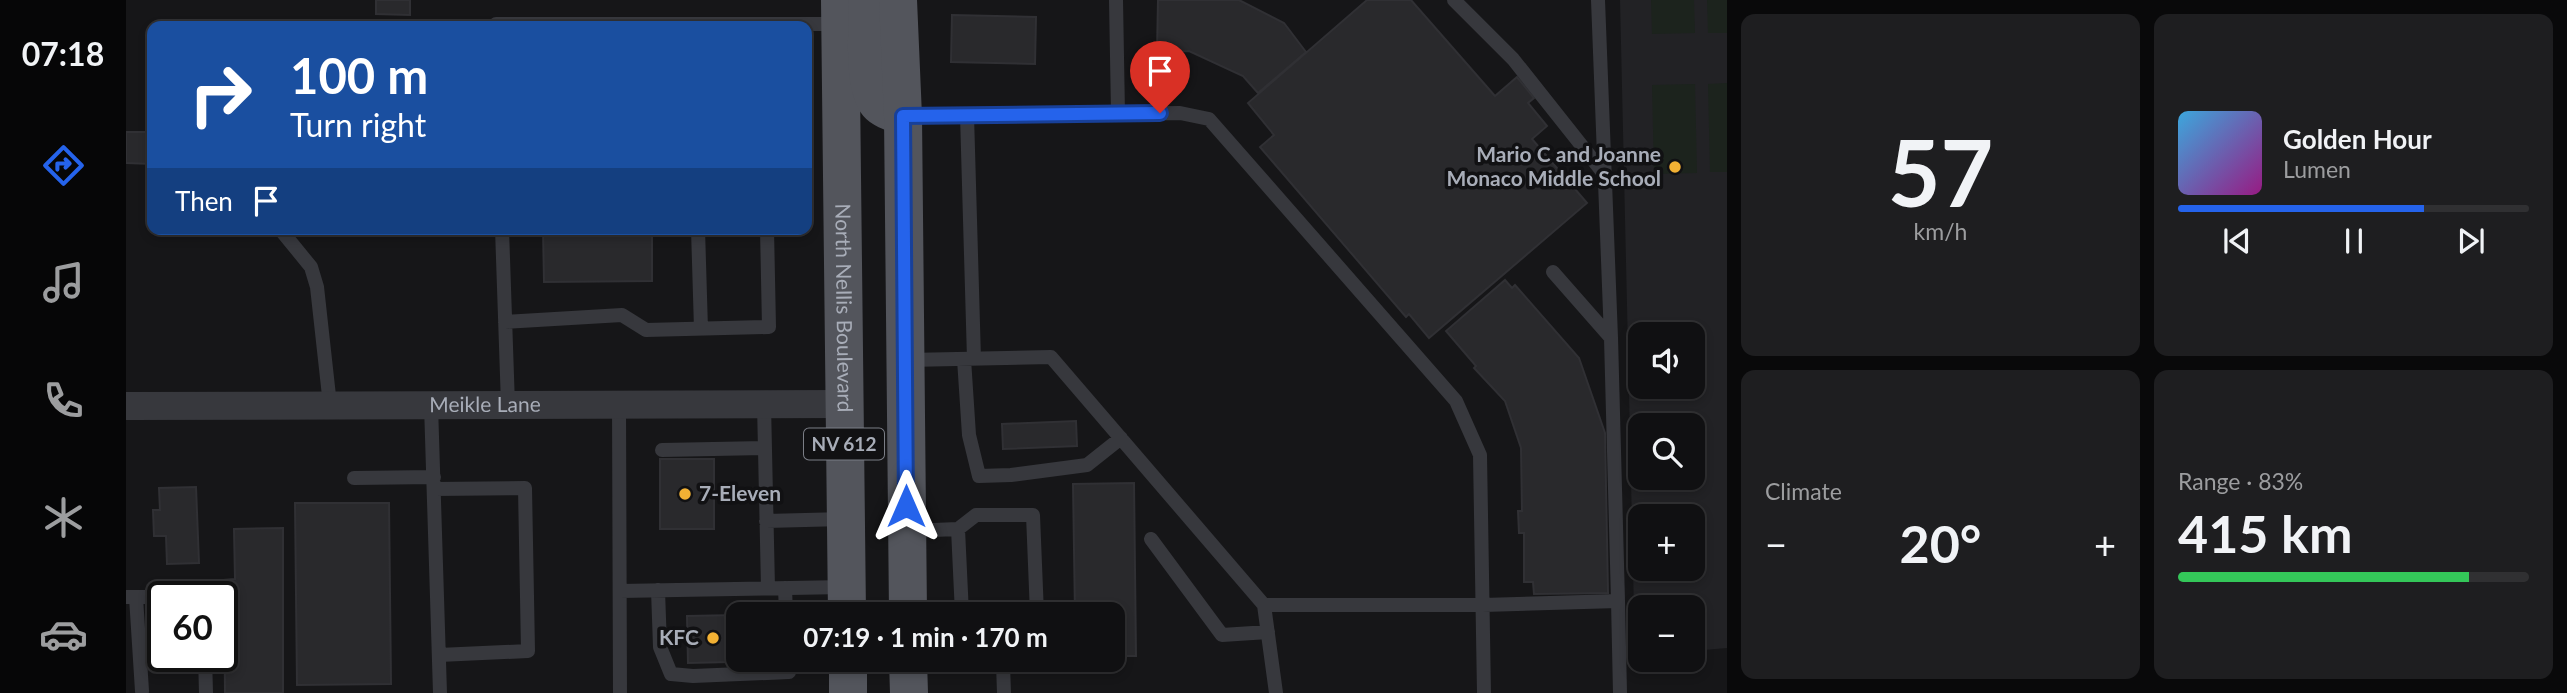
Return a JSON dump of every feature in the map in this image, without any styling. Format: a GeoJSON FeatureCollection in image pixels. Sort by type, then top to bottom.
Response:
{"type":"FeatureCollection","features":[{"type":"Feature","properties":{"kind":"main road","name":"NV 612"},"geometry":{"type":"LineString","coordinates":[[898,0],[903,116],[908,602]]}},
{"type":"Feature","properties":{"kind":"main road"},"geometry":{"type":"LineString","coordinates":[[850,8],[869,70],[871,91],[879,105],[903,116]]}},
{"type":"Feature","properties":{"kind":"main road","name":"North Nellis Boulevard"},"geometry":{"type":"LineString","coordinates":[[847,601],[844,404],[850,8]]}},
{"type":"Feature","properties":{"kind":"main road"},"geometry":{"type":"LineString","coordinates":[[848,672],[848,693]]}},
{"type":"Feature","properties":{"kind":"main road"},"geometry":{"type":"LineString","coordinates":[[908,672],[909,693]]}},
{"type":"Feature","properties":{"kind":"street","name":"Meikle Lane"},"geometry":{"type":"LineString","coordinates":[[126,406],[844,404]]}},
{"type":"Feature","properties":{"kind":"lane"},"geometry":{"type":"LineString","coordinates":[[1116,0],[1118,113]]}},
{"type":"Feature","properties":{"kind":"lane"},"geometry":{"type":"LineString","coordinates":[[1454,0],[1513,59],[1605,175]]}},
{"type":"Feature","properties":{"kind":"lane"},"geometry":{"type":"LineString","coordinates":[[1598,0],[1611,338],[1620,693]]}},
{"type":"Feature","properties":{"kind":"lane"},"geometry":{"type":"LineString","coordinates":[[783,21],[850,8]]}},
{"type":"Feature","properties":{"kind":"lane"},"geometry":{"type":"LineString","coordinates":[[903,116],[1180,113],[1209,120],[1456,401],[1480,455],[1484,693]]}},
{"type":"Feature","properties":{"kind":"lane"},"geometry":{"type":"LineString","coordinates":[[967,115],[969,435],[979,476],[1011,475],[1087,465],[1121,439]]}},
{"type":"Feature","properties":{"kind":"lane"},"geometry":{"type":"LineString","coordinates":[[285,235],[311,267],[317,287],[330,405]]}},
{"type":"Feature","properties":{"kind":"lane"},"geometry":{"type":"LineString","coordinates":[[502,235],[508,405]]}},
{"type":"Feature","properties":{"kind":"lane"},"geometry":{"type":"LineString","coordinates":[[698,235],[701,329]]}},
{"type":"Feature","properties":{"kind":"lane"},"geometry":{"type":"LineString","coordinates":[[505,322],[622,315],[646,330],[769,327],[767,235]]}},
{"type":"Feature","properties":{"kind":"lane"},"geometry":{"type":"LineString","coordinates":[[1553,272],[1611,338]]}},
{"type":"Feature","properties":{"kind":"lane"},"geometry":{"type":"LineString","coordinates":[[905,360],[1051,357],[1264,605],[1276,693]]}},
{"type":"Feature","properties":{"kind":"lane"},"geometry":{"type":"LineString","coordinates":[[619,404],[620,693]]}},
{"type":"Feature","properties":{"kind":"lane"},"geometry":{"type":"LineString","coordinates":[[764,404],[768,588]]}},
{"type":"Feature","properties":{"kind":"lane"},"geometry":{"type":"LineString","coordinates":[[432,405],[440,693]]}},
{"type":"Feature","properties":{"kind":"lane"},"geometry":{"type":"LineString","coordinates":[[662,450],[765,448]]}},
{"type":"Feature","properties":{"kind":"lane"},"geometry":{"type":"LineString","coordinates":[[354,478],[525,488],[528,652],[439,655]]}},
{"type":"Feature","properties":{"kind":"lane"},"geometry":{"type":"LineString","coordinates":[[907,531],[958,529],[976,515],[1033,515],[1037,602]]}},
{"type":"Feature","properties":{"kind":"lane"},"geometry":{"type":"LineString","coordinates":[[766,521],[846,519]]}},
{"type":"Feature","properties":{"kind":"lane"},"geometry":{"type":"LineString","coordinates":[[958,529],[961,602]]}},
{"type":"Feature","properties":{"kind":"lane"},"geometry":{"type":"LineString","coordinates":[[1151,539],[1222,635],[1268,632]]}},
{"type":"Feature","properties":{"kind":"lane"},"geometry":{"type":"LineString","coordinates":[[620,591],[785,588],[847,601]]}},
{"type":"Feature","properties":{"kind":"lane"},"geometry":{"type":"LineString","coordinates":[[785,588],[786,602]]}},
{"type":"Feature","properties":{"kind":"lane"},"geometry":{"type":"LineString","coordinates":[[658,590],[660,648],[671,674],[692,676],[789,672]]}},
{"type":"Feature","properties":{"kind":"lane"},"geometry":{"type":"LineString","coordinates":[[131,597],[142,691]]}},
{"type":"Feature","properties":{"kind":"lane"},"geometry":{"type":"LineString","coordinates":[[1264,605],[1483,605],[1618,601]]}},
{"type":"Feature","properties":{"kind":"lane"},"geometry":{"type":"LineString","coordinates":[[205,672],[206,693]]}},
{"type":"Feature","properties":{"kind":"lane"},"geometry":{"type":"LineString","coordinates":[[1001,672],[1004,693]]}},
{"type":"Feature","properties":{"kind":"shaded area","name":"Mario C and Joanne Monaco Middle School"},"geometry":{"type":"Polygon","coordinates":[[[1620,0],[1727,0],[1727,648],[1705,650],[1705,595],[1634,595],[1633,581],[1705,581],[1705,504],[1632,504],[1631,490],[1705,490],[1705,413],[1629,413],[1629,399],[1705,399],[1705,322],[1628,322],[1628,349],[1620,0]]]}},
{"type":"Feature","properties":{"kind":"shaded area"},"geometry":{"type":"Polygon","coordinates":[[[1651,0],[1694,0],[1695,33],[1652,34],[1651,0]]]}},
{"type":"Feature","properties":{"kind":"shaded area"},"geometry":{"type":"Polygon","coordinates":[[[1707,0],[1727,0],[1727,33],[1708,33],[1707,0]]]}},
{"type":"Feature","properties":{"kind":"shaded area"},"geometry":{"type":"Polygon","coordinates":[[[1727,83],[1727,172],[1710,172],[1708,84],[1727,83]]]}},
{"type":"Feature","properties":{"kind":"shaded area"},"geometry":{"type":"Polygon","coordinates":[[[1695,84],[1697,173],[1654,174],[1652,85],[1695,84]]]}},
{"type":"Feature","properties":{"kind":"building"},"geometry":{"type":"Polygon","coordinates":[[[376,0],[410,0],[410,15],[376,14],[376,0]]]}},
{"type":"Feature","properties":{"kind":"building"},"geometry":{"type":"Polygon","coordinates":[[[1158,0],[1239,0],[1284,23],[1306,52],[1258,93],[1243,76],[1189,51],[1157,53],[1158,0]]]}},
{"type":"Feature","properties":{"kind":"building"},"geometry":{"type":"Polygon","coordinates":[[[1367,0],[1411,0],[1495,96],[1517,77],[1534,98],[1528,103],[1547,126],[1532,139],[1587,203],[1429,338],[1409,314],[1406,317],[1260,147],[1274,135],[1248,103],[1367,0]]]}},
{"type":"Feature","properties":{"kind":"building"},"geometry":{"type":"Polygon","coordinates":[[[952,15],[1036,17],[1035,64],[951,62],[952,15]]]}},
{"type":"Feature","properties":{"kind":"building"},"geometry":{"type":"Polygon","coordinates":[[[126,132],[147,132],[147,164],[126,163],[126,132]]]}},
{"type":"Feature","properties":{"kind":"building"},"geometry":{"type":"Polygon","coordinates":[[[543,235],[652,235],[652,281],[544,282],[543,235]]]}},
{"type":"Feature","properties":{"kind":"building"},"geometry":{"type":"Polygon","coordinates":[[[1505,280],[1512,288],[1515,285],[1579,358],[1605,433],[1608,593],[1534,594],[1533,582],[1524,582],[1524,533],[1519,533],[1518,511],[1522,511],[1521,448],[1505,401],[1474,368],[1476,366],[1446,331],[1505,280]]]}},
{"type":"Feature","properties":{"kind":"building"},"geometry":{"type":"Polygon","coordinates":[[[1076,421],[1077,446],[1003,449],[1002,424],[1076,421]]]}},
{"type":"Feature","properties":{"kind":"building"},"geometry":{"type":"Polygon","coordinates":[[[660,459],[714,459],[714,529],[660,529],[660,459]]]}},
{"type":"Feature","properties":{"kind":"building"},"geometry":{"type":"Polygon","coordinates":[[[1134,483],[1136,656],[1125,656],[1125,602],[1075,602],[1073,484],[1134,483]]]}},
{"type":"Feature","properties":{"kind":"building"},"geometry":{"type":"Polygon","coordinates":[[[196,487],[199,563],[167,564],[166,536],[154,536],[153,510],[160,510],[159,488],[196,487]]]}},
{"type":"Feature","properties":{"kind":"building"},"geometry":{"type":"Polygon","coordinates":[[[295,503],[389,503],[391,684],[297,685],[295,503]]]}},
{"type":"Feature","properties":{"kind":"building"},"geometry":{"type":"Polygon","coordinates":[[[283,528],[283,693],[225,693],[225,672],[238,672],[238,581],[224,581],[235,579],[234,529],[283,528]]]}},
{"type":"Feature","properties":{"kind":"building","name":"KFC"},"geometry":{"type":"Polygon","coordinates":[[[726,615],[726,662],[688,663],[687,616],[726,615]]]}},
{"type":"Feature","properties":{"kind":"place","name":"Mario C and Joanne Monaco Middle School"},"geometry":{"type":"Point","coordinates":[1675,167]}},
{"type":"Feature","properties":{"kind":"place","name":"7-Eleven"},"geometry":{"type":"Point","coordinates":[685,494]}},
{"type":"Feature","properties":{"kind":"place","name":"KFC"},"geometry":{"type":"Point","coordinates":[713,638]}},
{"type":"Feature","properties":{"kind":"route"},"geometry":{"type":"LineString","coordinates":[[906,506],[903,116],[1160,113]]}}]}
